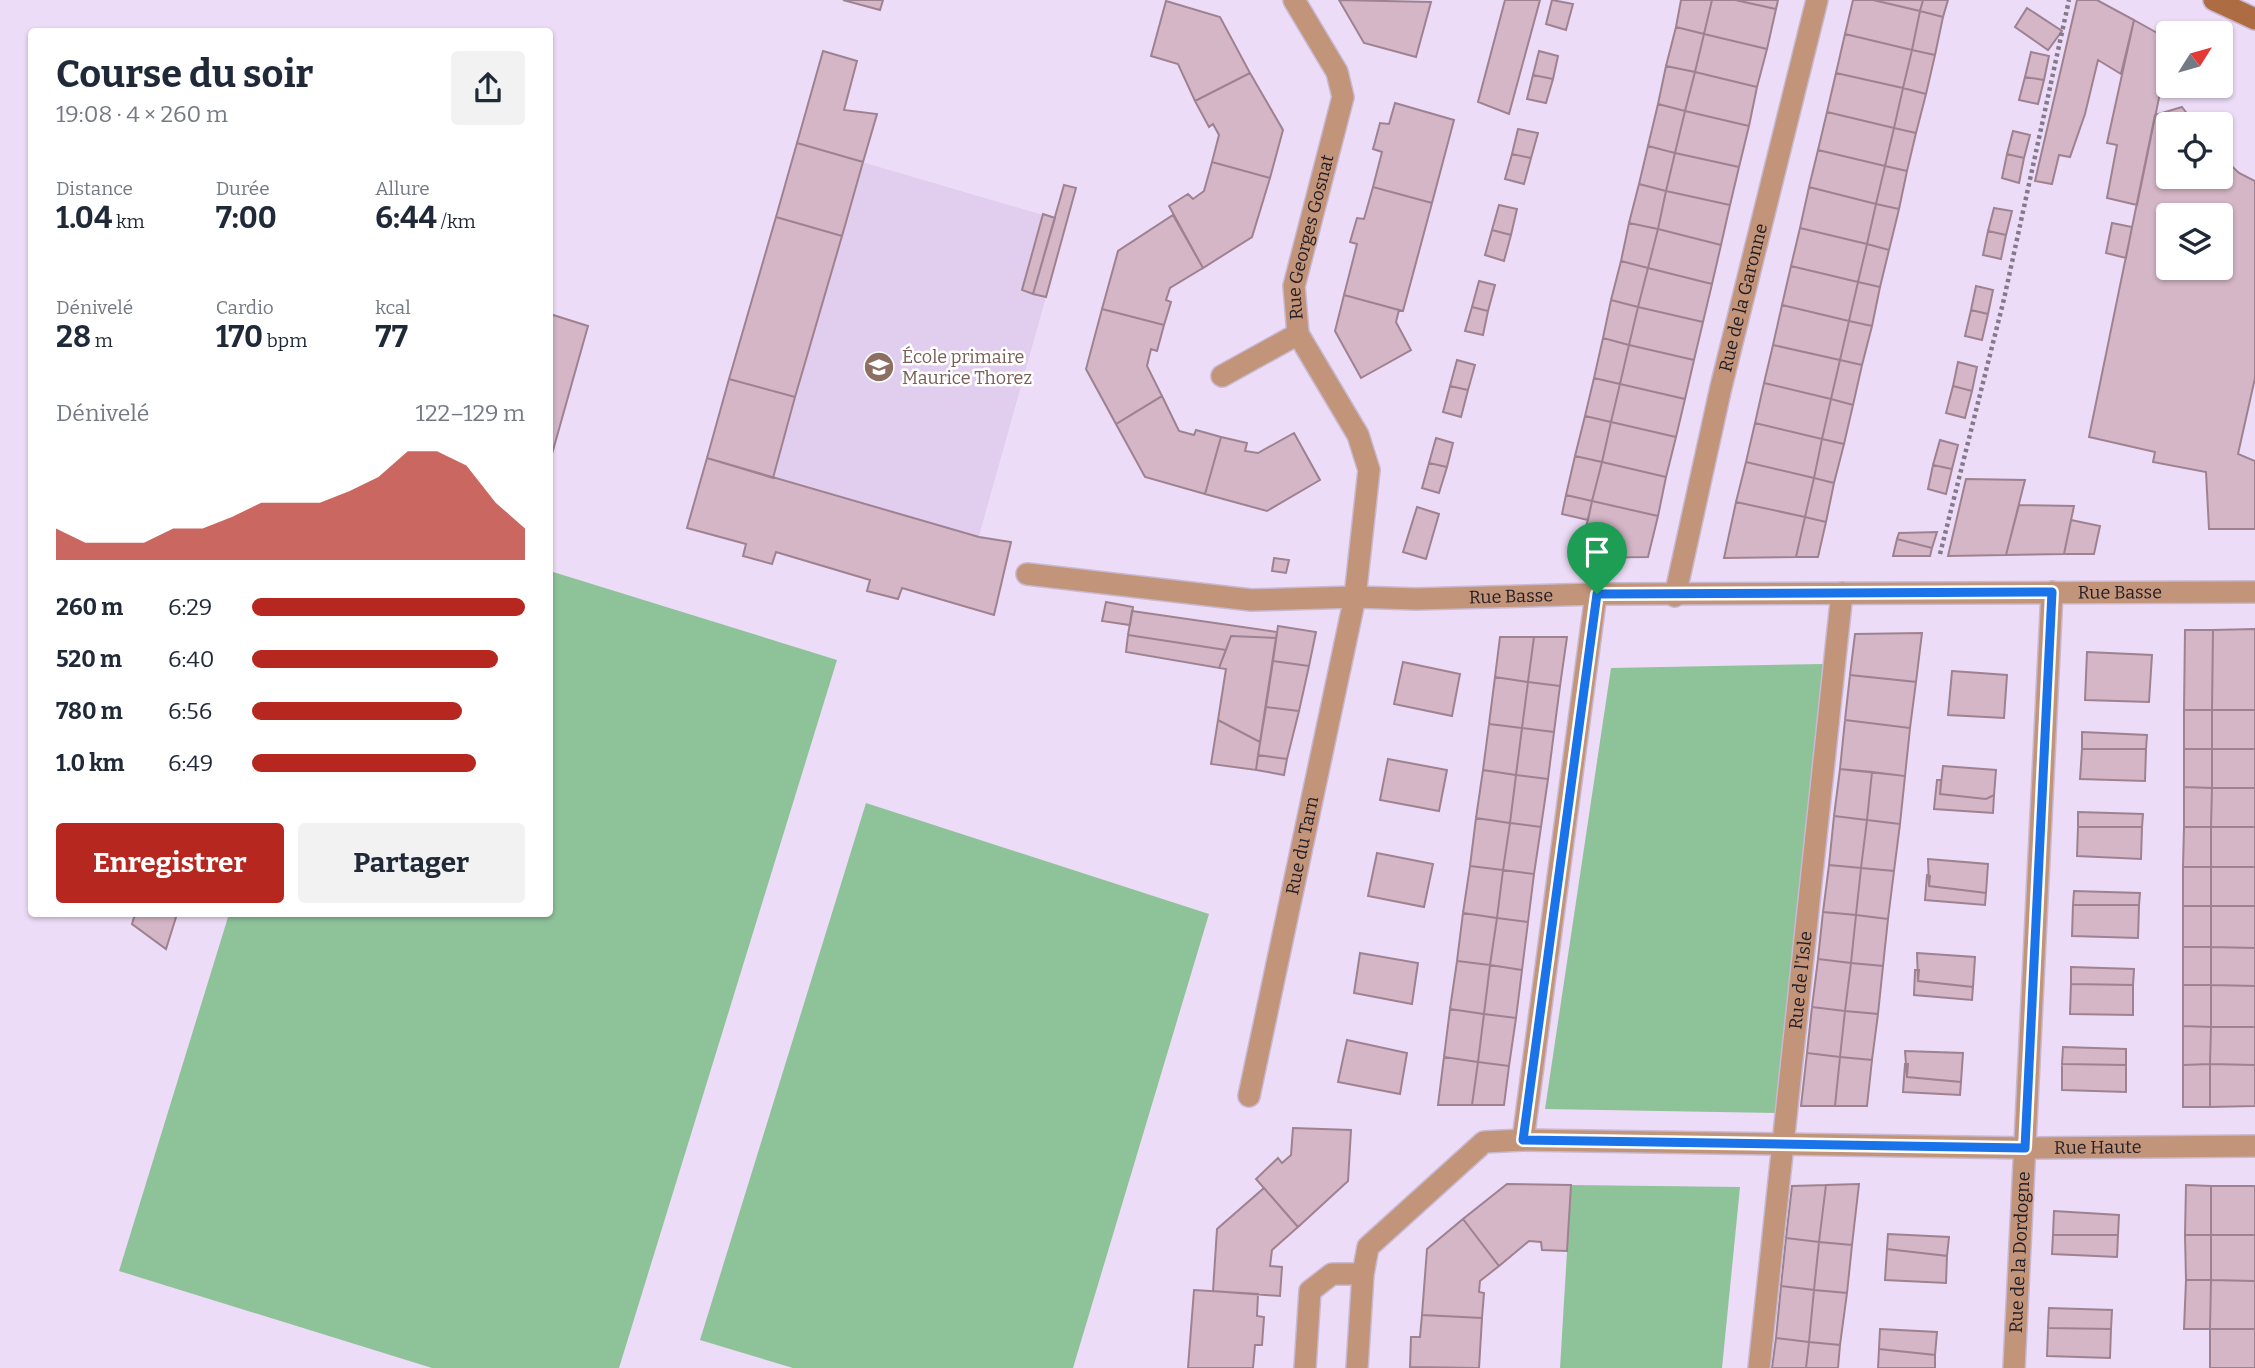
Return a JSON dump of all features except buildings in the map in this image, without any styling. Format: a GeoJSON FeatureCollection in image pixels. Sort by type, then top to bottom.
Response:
{"type":"FeatureCollection","features":[{"type":"Feature","properties":{"kind":"main road"},"geometry":{"type":"LineString","coordinates":[[2214,0],[2255,19]]}},
{"type":"Feature","properties":{"kind":"street","name":"Rue Georges Gosnat"},"geometry":{"type":"LineString","coordinates":[[1294,0],[1337,72],[1343,97],[1294,286],[1297,334],[1358,435],[1368,470],[1355,597]]}},
{"type":"Feature","properties":{"kind":"street","name":"Rue de la Garonne"},"geometry":{"type":"LineString","coordinates":[[1675,596],[1721,387],[1817,0]]}},
{"type":"Feature","properties":{"kind":"street"},"geometry":{"type":"LineString","coordinates":[[1222,376],[1297,334]]}},
{"type":"Feature","properties":{"kind":"street","name":"Rue Basse"},"geometry":{"type":"LineString","coordinates":[[1027,574],[1251,600],[1597,594],[1675,596],[2255,592]]}},
{"type":"Feature","properties":{"kind":"street","name":"Rue de la Dordogne"},"geometry":{"type":"LineString","coordinates":[[2014,1368],[2052,592]]}},
{"type":"Feature","properties":{"kind":"street","name":"Rue de l'Isle"},"geometry":{"type":"LineString","coordinates":[[1759,1368],[1842,593]]}},
{"type":"Feature","properties":{"kind":"street"},"geometry":{"type":"LineString","coordinates":[[1523,1140],[1597,594]]}},
{"type":"Feature","properties":{"kind":"street","name":"Rue du Tarn"},"geometry":{"type":"LineString","coordinates":[[1249,1096],[1355,597]]}},
{"type":"Feature","properties":{"kind":"street","name":"Rue Haute"},"geometry":{"type":"LineString","coordinates":[[1357,1368],[1363,1274],[1368,1247],[1484,1142],[1523,1140],[2025,1148],[2255,1146]]}},
{"type":"Feature","properties":{"kind":"street"},"geometry":{"type":"LineString","coordinates":[[1305,1368],[1310,1291],[1332,1274],[1363,1274]]}},
{"type":"Feature","properties":{"kind":"path"},"geometry":{"type":"LineString","coordinates":[[1935,593],[1940,555],[1986,375],[2068,0]]}},
{"type":"Feature","properties":{"kind":"shaded area","name":"École primaire Maurice Thorez"},"geometry":{"type":"Polygon","coordinates":[[[797,143],[1067,222],[979,536],[1011,542],[994,615],[687,528],[797,143]]]}},
{"type":"Feature","properties":{"kind":"green space"},"geometry":{"type":"Polygon","coordinates":[[[553,572],[837,660],[619,1368],[432,1368],[119,1271],[228,917],[553,917],[553,572]]]}},
{"type":"Feature","properties":{"kind":"green space"},"geometry":{"type":"Polygon","coordinates":[[[1824,664],[1776,1113],[1545,1109],[1611,668],[1824,664]]]}},
{"type":"Feature","properties":{"kind":"green space"},"geometry":{"type":"Polygon","coordinates":[[[866,803],[1209,914],[1073,1368],[793,1368],[700,1340],[866,803]]]}},
{"type":"Feature","properties":{"kind":"green space"},"geometry":{"type":"Polygon","coordinates":[[[1571,1185],[1740,1187],[1722,1368],[1560,1368],[1571,1185]]]}},
{"type":"Feature","properties":{"kind":"place","name":"École primaire Maurice Thorez"},"geometry":{"type":"Point","coordinates":[879,367]}},
{"type":"Feature","properties":{"kind":"route"},"geometry":{"type":"LineString","coordinates":[[2052,592],[2025,1148],[1523,1140],[1597,594],[1675,596],[2052,592]]}}]}
